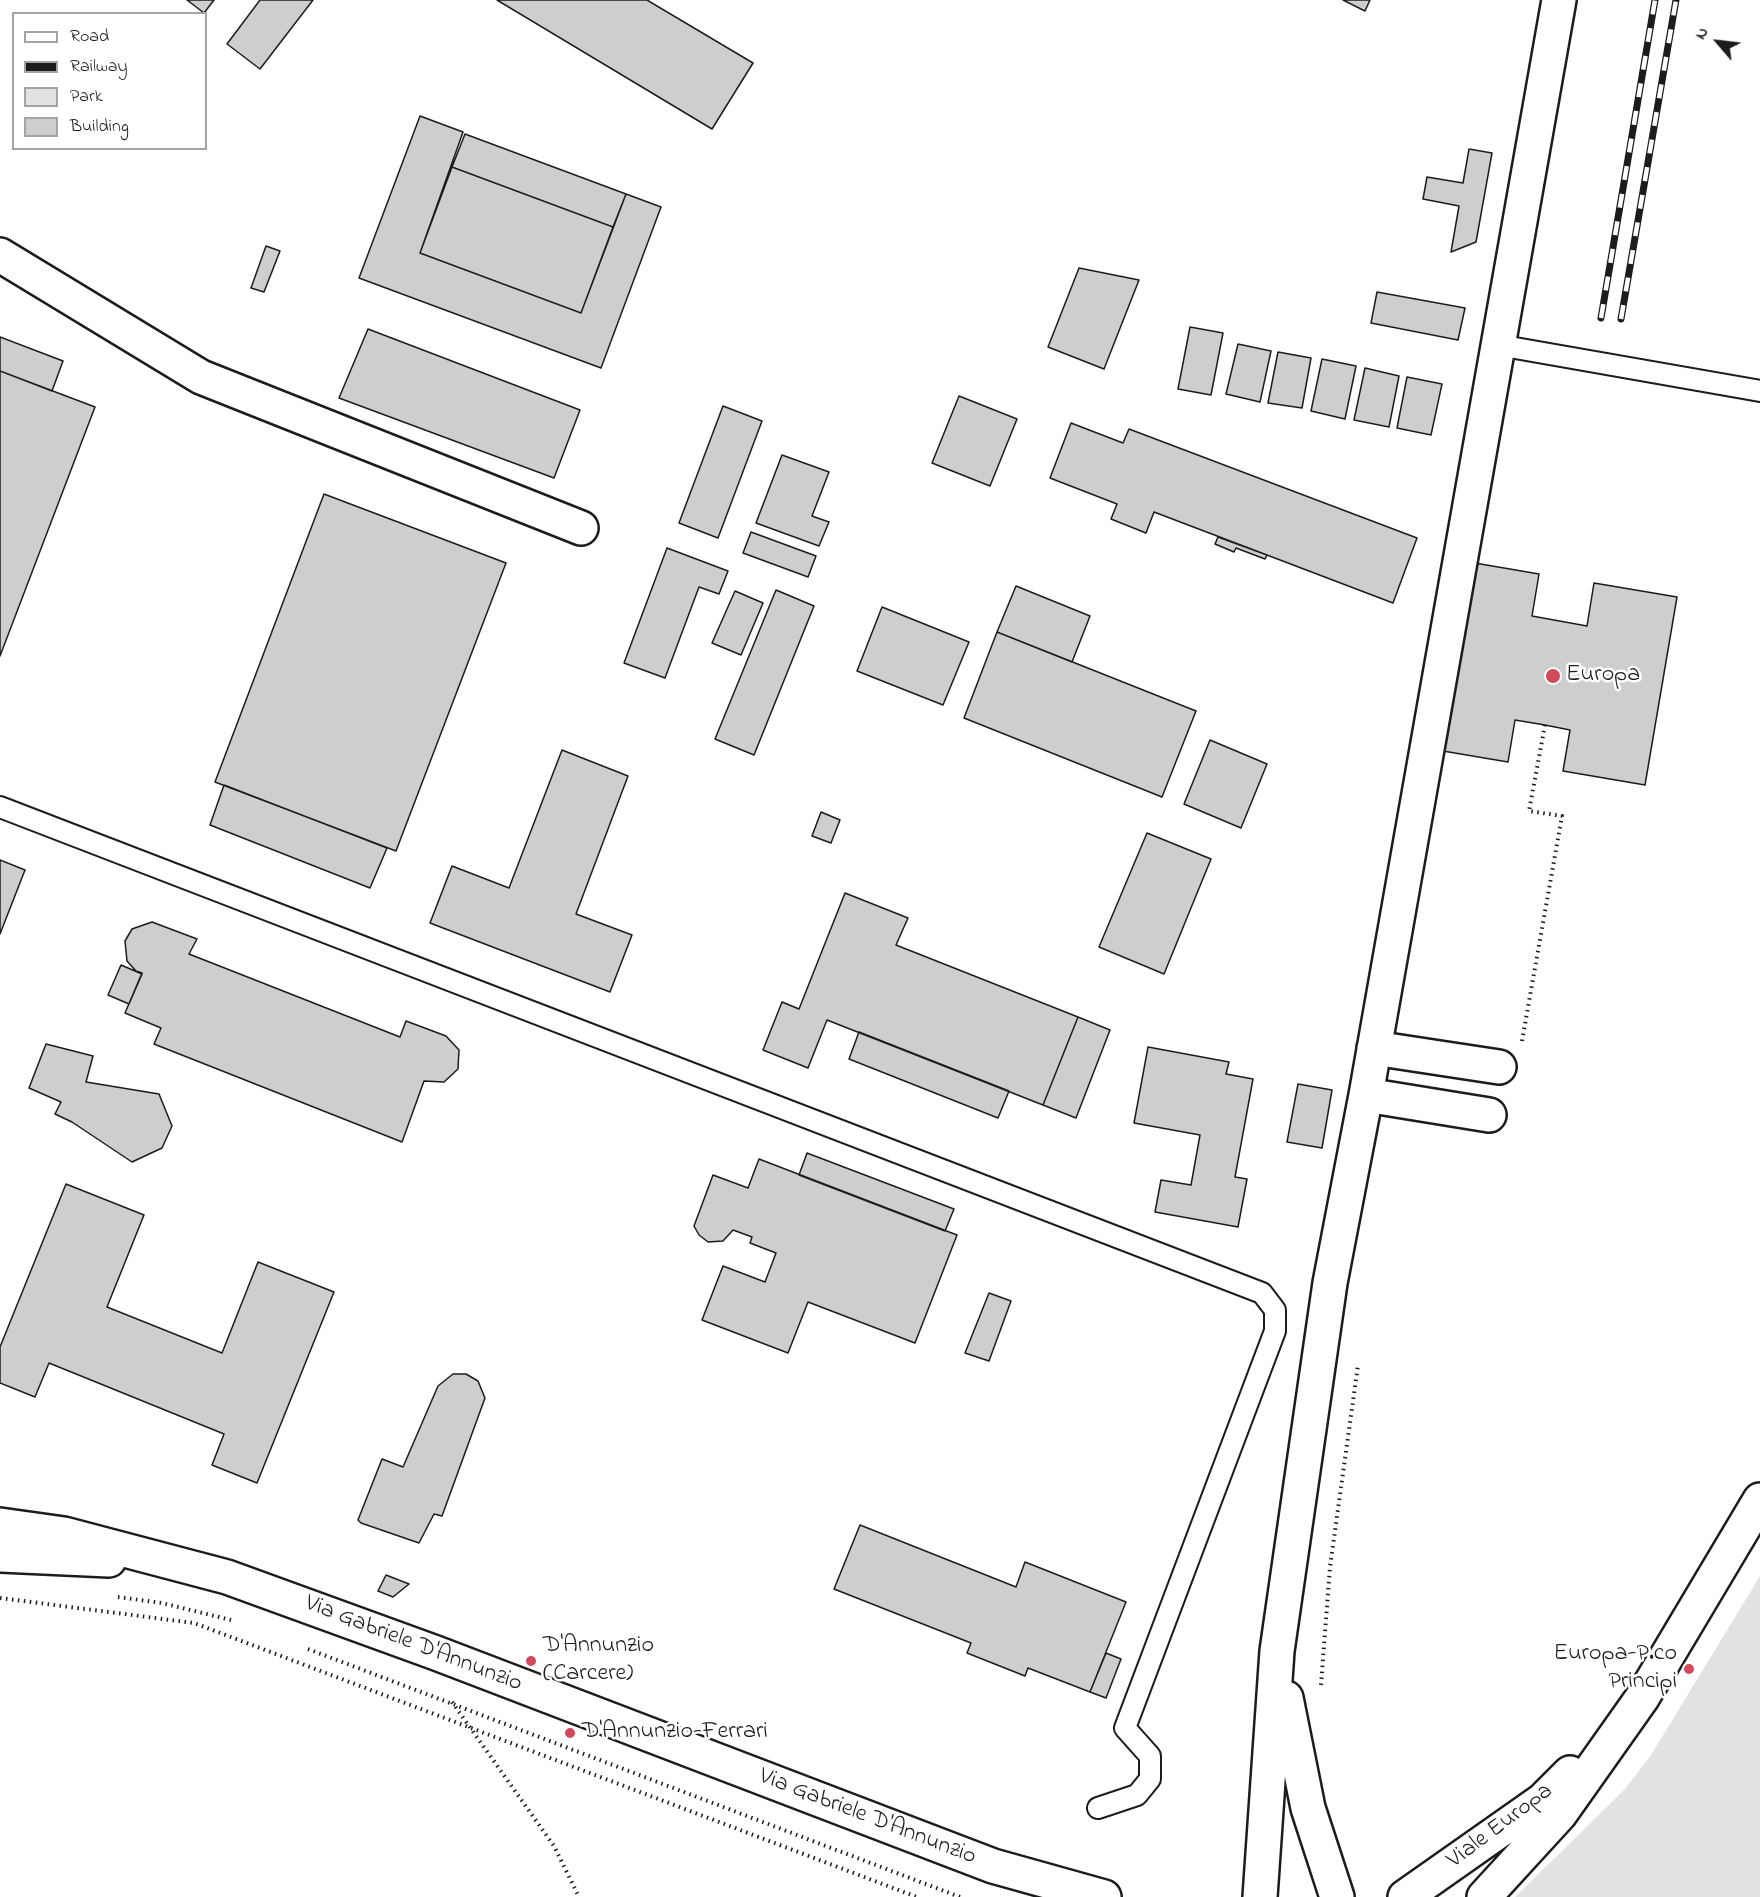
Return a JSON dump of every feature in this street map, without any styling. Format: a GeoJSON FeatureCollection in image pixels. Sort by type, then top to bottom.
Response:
{"type":"FeatureCollection","features":[{"type":"Feature","properties":{"kind":"street"},"geometry":{"type":"LineString","coordinates":[[1260,1897],[1277,1651],[1330,1283],[1366,1095],[1559,0]]}},
{"type":"Feature","properties":{"kind":"street"},"geometry":{"type":"LineString","coordinates":[[0,255],[201,377],[581,528]]}},
{"type":"Feature","properties":{"kind":"street"},"geometry":{"type":"LineString","coordinates":[[1374,1048],[1499,1067]]}},
{"type":"Feature","properties":{"kind":"street"},"geometry":{"type":"LineString","coordinates":[[1366,1095],[1490,1115]]}},
{"type":"Feature","properties":{"kind":"street","name":"Viale Europa"},"geometry":{"type":"LineString","coordinates":[[1484,1897],[1560,1814],[1642,1698],[1760,1500]]}},
{"type":"Feature","properties":{"kind":"street"},"geometry":{"type":"LineString","coordinates":[[0,1525],[64,1534],[165,1563]]}},
{"type":"Feature","properties":{"kind":"street"},"geometry":{"type":"LineString","coordinates":[[0,1555],[165,1563]]}},
{"type":"Feature","properties":{"kind":"street","name":"Via Gabriele D'Annunzio"},"geometry":{"type":"LineString","coordinates":[[165,1563],[226,1577],[436,1653],[993,1866],[1104,1897]]}},
{"type":"Feature","properties":{"kind":"street"},"geometry":{"type":"LineString","coordinates":[[1277,1651],[1308,1808],[1336,1897]]}},
{"type":"Feature","properties":{"kind":"street","name":"Viale Europa"},"geometry":{"type":"LineString","coordinates":[[1405,1897],[1543,1800],[1642,1698]]}},
{"type":"Feature","properties":{"kind":"street","name":"Via Gabriele D'Annunzio"},"geometry":{"type":"LineString","coordinates":[[993,1866],[1043,1897]]}},
{"type":"Feature","properties":{"kind":"lane"},"geometry":{"type":"LineString","coordinates":[[1498,345],[1760,391]]}},
{"type":"Feature","properties":{"kind":"lane"},"geometry":{"type":"LineString","coordinates":[[0,807],[1262,1293],[1275,1310],[1275,1331],[1125,1728],[1150,1756],[1150,1779],[1137,1795],[1098,1808]]}},
{"type":"Feature","properties":{"kind":"path"},"geometry":{"type":"LineString","coordinates":[[1321,1695],[1330,1567],[1359,1358]]}},
{"type":"Feature","properties":{"kind":"path"},"geometry":{"type":"LineString","coordinates":[[106,1595],[162,1603],[236,1622]]}},
{"type":"Feature","properties":{"kind":"path"},"geometry":{"type":"LineString","coordinates":[[0,1598],[194,1623],[918,1897]]}},
{"type":"Feature","properties":{"kind":"path"},"geometry":{"type":"LineString","coordinates":[[300,1646],[960,1897]]}},
{"type":"Feature","properties":{"kind":"path"},"geometry":{"type":"LineString","coordinates":[[436,1653],[452,1702],[554,1846],[579,1897]]}},
{"type":"Feature","properties":{"kind":"green space"},"geometry":{"type":"Polygon","coordinates":[[[1760,1576],[1760,1897],[1515,1897],[1625,1789],[1651,1755],[1760,1576]]]}},
{"type":"Feature","properties":{"kind":"building"},"geometry":{"type":"Polygon","coordinates":[[[187,0],[214,0],[203,12],[187,0]]]}},
{"type":"Feature","properties":{"kind":"building"},"geometry":{"type":"Polygon","coordinates":[[[260,0],[313,0],[260,69],[227,44],[260,0]]]}},
{"type":"Feature","properties":{"kind":"building"},"geometry":{"type":"Polygon","coordinates":[[[497,0],[647,0],[753,63],[712,129],[497,0]]]}},
{"type":"Feature","properties":{"kind":"building"},"geometry":{"type":"Polygon","coordinates":[[[1343,0],[1370,0],[1365,11],[1343,0]]]}},
{"type":"Feature","properties":{"kind":"building"},"geometry":{"type":"Polygon","coordinates":[[[420,116],[463,132],[420,253],[581,313],[626,194],[661,207],[601,368],[359,278],[420,116]]]}},
{"type":"Feature","properties":{"kind":"building"},"geometry":{"type":"Polygon","coordinates":[[[465,134],[626,194],[613,227],[452,167],[465,134]]]}},
{"type":"Feature","properties":{"kind":"building"},"geometry":{"type":"Polygon","coordinates":[[[1469,149],[1492,153],[1476,242],[1451,252],[1459,206],[1423,199],[1427,177],[1463,183],[1469,149]]]}},
{"type":"Feature","properties":{"kind":"building"},"geometry":{"type":"Polygon","coordinates":[[[452,167],[613,227],[581,313],[420,253],[452,167]]]}},
{"type":"Feature","properties":{"kind":"building"},"geometry":{"type":"Polygon","coordinates":[[[266,246],[280,251],[264,292],[251,288],[266,246]]]}},
{"type":"Feature","properties":{"kind":"building"},"geometry":{"type":"Polygon","coordinates":[[[1079,268],[1139,280],[1104,369],[1048,347],[1079,268]]]}},
{"type":"Feature","properties":{"kind":"building"},"geometry":{"type":"Polygon","coordinates":[[[1377,292],[1465,308],[1458,340],[1371,323],[1377,292]]]}},
{"type":"Feature","properties":{"kind":"building"},"geometry":{"type":"Polygon","coordinates":[[[1190,327],[1223,333],[1211,395],[1178,389],[1190,327]]]}},
{"type":"Feature","properties":{"kind":"building"},"geometry":{"type":"Polygon","coordinates":[[[368,329],[580,410],[554,478],[339,398],[368,329]]]}},
{"type":"Feature","properties":{"kind":"building"},"geometry":{"type":"Polygon","coordinates":[[[0,337],[63,361],[52,391],[0,371],[0,337]]]}},
{"type":"Feature","properties":{"kind":"building"},"geometry":{"type":"Polygon","coordinates":[[[1238,344],[1271,351],[1260,402],[1226,394],[1238,344]]]}},
{"type":"Feature","properties":{"kind":"building"},"geometry":{"type":"Polygon","coordinates":[[[1278,352],[1311,358],[1302,408],[1268,403],[1278,352]]]}},
{"type":"Feature","properties":{"kind":"building"},"geometry":{"type":"Polygon","coordinates":[[[1322,359],[1356,366],[1345,419],[1311,411],[1322,359]]]}},
{"type":"Feature","properties":{"kind":"building"},"geometry":{"type":"Polygon","coordinates":[[[1365,368],[1399,376],[1389,427],[1354,420],[1365,368]]]}},
{"type":"Feature","properties":{"kind":"building"},"geometry":{"type":"Polygon","coordinates":[[[0,371],[95,407],[0,656],[0,371]]]}},
{"type":"Feature","properties":{"kind":"building"},"geometry":{"type":"Polygon","coordinates":[[[1407,377],[1442,384],[1431,435],[1397,428],[1407,377]]]}},
{"type":"Feature","properties":{"kind":"building"},"geometry":{"type":"Polygon","coordinates":[[[959,396],[1017,419],[990,486],[932,463],[959,396]]]}},
{"type":"Feature","properties":{"kind":"building"},"geometry":{"type":"Polygon","coordinates":[[[723,406],[762,421],[718,538],[679,523],[723,406]]]}},
{"type":"Feature","properties":{"kind":"building"},"geometry":{"type":"Polygon","coordinates":[[[1071,423],[1123,443],[1129,429],[1417,538],[1393,603],[1154,512],[1146,533],[1111,519],[1117,504],[1050,478],[1071,423]]]}},
{"type":"Feature","properties":{"kind":"building"},"geometry":{"type":"Polygon","coordinates":[[[782,455],[829,472],[812,516],[829,522],[819,546],[756,523],[782,455]]]}},
{"type":"Feature","properties":{"kind":"building"},"geometry":{"type":"Polygon","coordinates":[[[324,494],[506,563],[396,851],[215,782],[324,494]]]}},
{"type":"Feature","properties":{"kind":"building"},"geometry":{"type":"Polygon","coordinates":[[[751,532],[816,556],[808,577],[743,553],[751,532]]]}},
{"type":"Feature","properties":{"kind":"building"},"geometry":{"type":"Polygon","coordinates":[[[1218,537],[1267,555],[1265,559],[1236,548],[1234,552],[1215,544],[1218,537]]]}},
{"type":"Feature","properties":{"kind":"building"},"geometry":{"type":"Polygon","coordinates":[[[667,548],[728,571],[719,594],[699,587],[665,678],[624,663],[667,548]]]}},
{"type":"Feature","properties":{"kind":"building"},"geometry":{"type":"Polygon","coordinates":[[[1469,562],[1539,574],[1532,616],[1587,626],[1594,583],[1677,597],[1645,785],[1563,771],[1570,730],[1545,725],[1515,720],[1508,762],[1437,750],[1469,562]]]}},
{"type":"Feature","properties":{"kind":"building"},"geometry":{"type":"Polygon","coordinates":[[[1016,586],[1090,616],[1072,662],[997,632],[1016,586]]]}},
{"type":"Feature","properties":{"kind":"building"},"geometry":{"type":"Polygon","coordinates":[[[776,590],[814,606],[754,755],[715,739],[776,590]]]}},
{"type":"Feature","properties":{"kind":"building"},"geometry":{"type":"Polygon","coordinates":[[[735,591],[763,603],[741,655],[712,643],[735,591]]]}},
{"type":"Feature","properties":{"kind":"building"},"geometry":{"type":"Polygon","coordinates":[[[882,607],[969,642],[943,705],[857,671],[882,607]]]}},
{"type":"Feature","properties":{"kind":"building"},"geometry":{"type":"Polygon","coordinates":[[[997,632],[1196,711],[1162,797],[964,718],[997,632]]]}},
{"type":"Feature","properties":{"kind":"building"},"geometry":{"type":"Polygon","coordinates":[[[1210,740],[1267,764],[1241,828],[1184,804],[1210,740]]]}},
{"type":"Feature","properties":{"kind":"building"},"geometry":{"type":"Polygon","coordinates":[[[562,750],[628,776],[576,914],[632,935],[610,992],[430,923],[452,866],[509,888],[562,750]]]}},
{"type":"Feature","properties":{"kind":"building"},"geometry":{"type":"Polygon","coordinates":[[[224,785],[387,848],[370,888],[210,825],[224,785]]]}},
{"type":"Feature","properties":{"kind":"building"},"geometry":{"type":"Polygon","coordinates":[[[821,812],[840,820],[831,843],[812,836],[821,812]]]}},
{"type":"Feature","properties":{"kind":"building"},"geometry":{"type":"Polygon","coordinates":[[[1147,833],[1211,859],[1164,974],[1099,947],[1147,833]]]}},
{"type":"Feature","properties":{"kind":"building"},"geometry":{"type":"Polygon","coordinates":[[[0,860],[25,870],[0,934],[0,860]]]}},
{"type":"Feature","properties":{"kind":"building"},"geometry":{"type":"Polygon","coordinates":[[[845,893],[908,918],[896,945],[1078,1017],[1043,1105],[827,1020],[808,1068],[763,1050],[782,1002],[799,1009],[845,893]]]}},
{"type":"Feature","properties":{"kind":"building"},"geometry":{"type":"Polygon","coordinates":[[[152,922],[197,939],[189,954],[400,1037],[406,1021],[446,1036],[459,1050],[458,1069],[444,1082],[424,1081],[402,1142],[154,1044],[161,1028],[125,1013],[142,973],[136,971],[127,961],[125,941],[132,929],[152,922]]]}},
{"type":"Feature","properties":{"kind":"building"},"geometry":{"type":"Polygon","coordinates":[[[121,965],[142,974],[129,1004],[108,995],[121,965]]]}},
{"type":"Feature","properties":{"kind":"building"},"geometry":{"type":"Polygon","coordinates":[[[1078,1017],[1110,1030],[1076,1118],[1043,1105],[1078,1017]]]}},
{"type":"Feature","properties":{"kind":"building"},"geometry":{"type":"Polygon","coordinates":[[[859,1032],[1009,1091],[998,1118],[849,1059],[859,1032]]]}},
{"type":"Feature","properties":{"kind":"building"},"geometry":{"type":"Polygon","coordinates":[[[46,1044],[93,1056],[86,1082],[159,1094],[172,1126],[162,1148],[132,1162],[72,1122],[55,1114],[61,1102],[29,1088],[46,1044]]]}},
{"type":"Feature","properties":{"kind":"building"},"geometry":{"type":"Polygon","coordinates":[[[1148,1047],[1229,1062],[1226,1074],[1253,1079],[1235,1177],[1247,1179],[1238,1227],[1155,1212],[1161,1180],[1191,1185],[1200,1135],[1134,1123],[1148,1047]]]}},
{"type":"Feature","properties":{"kind":"building"},"geometry":{"type":"Polygon","coordinates":[[[1298,1084],[1332,1090],[1322,1148],[1287,1142],[1298,1084]]]}},
{"type":"Feature","properties":{"kind":"building"},"geometry":{"type":"Polygon","coordinates":[[[807,1153],[954,1209],[945,1231],[799,1175],[807,1153]]]}},
{"type":"Feature","properties":{"kind":"building"},"geometry":{"type":"Polygon","coordinates":[[[759,1159],[957,1235],[915,1343],[808,1302],[788,1353],[702,1320],[723,1266],[765,1282],[776,1253],[750,1243],[752,1237],[733,1230],[723,1241],[708,1242],[699,1235],[694,1226],[713,1175],[748,1188],[759,1159]]]}},
{"type":"Feature","properties":{"kind":"building"},"geometry":{"type":"Polygon","coordinates":[[[66,1184],[144,1215],[107,1307],[222,1353],[258,1262],[334,1292],[257,1483],[212,1465],[224,1434],[49,1363],[35,1397],[0,1383],[0,1347],[66,1184]]]}},
{"type":"Feature","properties":{"kind":"building"},"geometry":{"type":"Polygon","coordinates":[[[989,1293],[1011,1301],[989,1361],[965,1353],[989,1293]]]}},
{"type":"Feature","properties":{"kind":"building"},"geometry":{"type":"Polygon","coordinates":[[[453,1374],[466,1374],[478,1381],[485,1398],[442,1516],[434,1514],[419,1543],[361,1523],[358,1520],[382,1459],[403,1467],[438,1386],[453,1374]]]}},
{"type":"Feature","properties":{"kind":"building"},"geometry":{"type":"Polygon","coordinates":[[[860,1525],[1016,1587],[1025,1562],[1126,1602],[1090,1692],[1028,1668],[1025,1676],[967,1653],[971,1643],[834,1589],[860,1525]]]}},
{"type":"Feature","properties":{"kind":"building"},"geometry":{"type":"Polygon","coordinates":[[[386,1575],[409,1584],[393,1597],[378,1591],[386,1575]]]}},
{"type":"Feature","properties":{"kind":"building"},"geometry":{"type":"Polygon","coordinates":[[[1106,1653],[1121,1659],[1106,1698],[1090,1692],[1106,1653]]]}},
{"type":"Feature","properties":{"kind":"railway"},"geometry":{"type":"LineString","coordinates":[[1601,318],[1655,0]]}},
{"type":"Feature","properties":{"kind":"railway"},"geometry":{"type":"LineString","coordinates":[[1621,319],[1676,0]]}},
{"type":"Feature","properties":{"kind":"place","name":"Europa"},"geometry":{"type":"Point","coordinates":[1553,676]}},
{"type":"Feature","properties":{"kind":"place","name":"D'Annunzio (Carcere)"},"geometry":{"type":"Point","coordinates":[531,1661]}},
{"type":"Feature","properties":{"kind":"place","name":"Europa-P.co Principi"},"geometry":{"type":"Point","coordinates":[1689,1669]}},
{"type":"Feature","properties":{"kind":"place","name":"D'Annunzio-Ferrari"},"geometry":{"type":"Point","coordinates":[570,1733]}}]}
